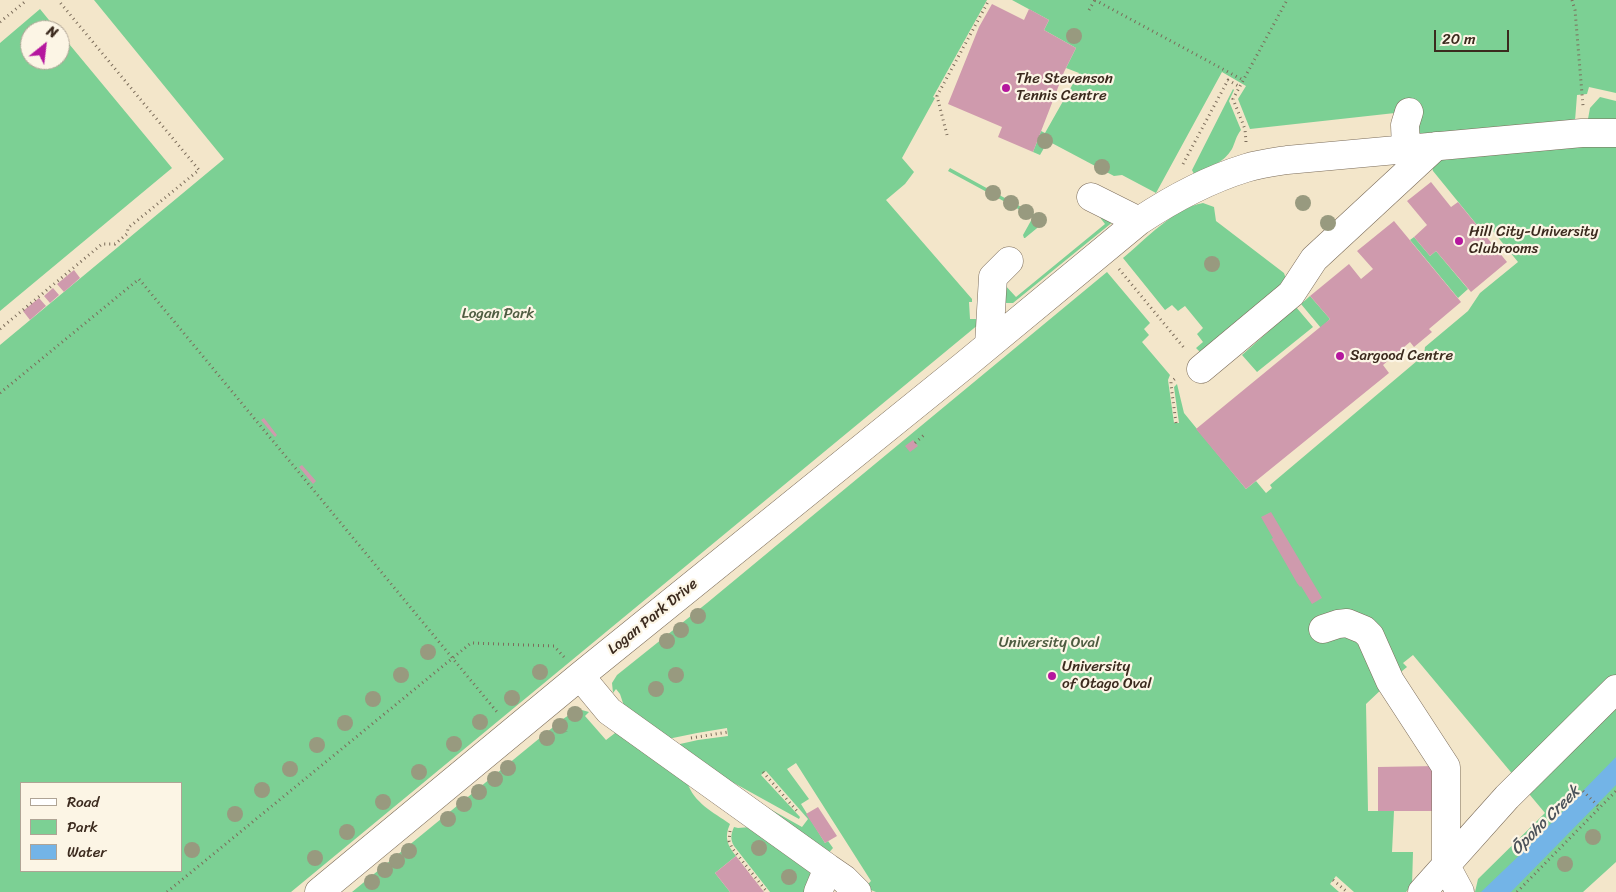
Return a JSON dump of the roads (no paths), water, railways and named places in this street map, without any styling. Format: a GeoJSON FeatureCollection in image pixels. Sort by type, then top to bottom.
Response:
{"type":"FeatureCollection","features":[{"type":"Feature","properties":{"kind":"lane"},"geometry":{"type":"LineString","coordinates":[[1406,149],[1405,125],[1410,112]]}},
{"type":"Feature","properties":{"kind":"lane","name":"Logan Park Drive"},"geometry":{"type":"LineString","coordinates":[[319,892],[513,731],[572,667],[989,345],[1139,221],[1177,197],[1248,167],[1288,160],[1582,133],[1616,133]]}},
{"type":"Feature","properties":{"kind":"lane"},"geometry":{"type":"LineString","coordinates":[[1198,366],[1291,294],[1314,260],[1436,146]]}},
{"type":"Feature","properties":{"kind":"lane"},"geometry":{"type":"LineString","coordinates":[[1091,197],[1139,221]]}},
{"type":"Feature","properties":{"kind":"lane"},"geometry":{"type":"LineString","coordinates":[[989,345],[980,311],[993,276],[1009,261]]}},
{"type":"Feature","properties":{"kind":"lane"},"geometry":{"type":"LineString","coordinates":[[1323,629],[1347,623],[1364,630],[1370,636],[1390,681],[1446,767],[1446,866],[1460,892]]}},
{"type":"Feature","properties":{"kind":"lane"},"geometry":{"type":"LineString","coordinates":[[572,667],[609,711],[744,809],[823,880],[844,879],[857,892]]}},
{"type":"Feature","properties":{"kind":"lane"},"geometry":{"type":"LineString","coordinates":[[1422,892],[1507,797],[1616,689]]}},
{"type":"Feature","properties":{"kind":"water"},"geometry":{"type":"Polygon","coordinates":[[[1616,757],[1616,785],[1511,892],[1481,892],[1528,847],[1616,757]]]}},
{"type":"Feature","properties":{"kind":"place","name":"The Stevenson Tennis Centre"},"geometry":{"type":"Point","coordinates":[1006,88]}},
{"type":"Feature","properties":{"kind":"place","name":"Hill City-University Clubrooms"},"geometry":{"type":"Point","coordinates":[1459,241]}},
{"type":"Feature","properties":{"kind":"place","name":"Sargood Centre"},"geometry":{"type":"Point","coordinates":[1340,356]}},
{"type":"Feature","properties":{"kind":"place","name":"University of Otago Oval"},"geometry":{"type":"Point","coordinates":[1052,676]}},
{"type":"Feature","properties":{"kind":"park label","name":"Logan Park"},"geometry":{"type":"Point","coordinates":[498,314]}},
{"type":"Feature","properties":{"kind":"park label","name":"University Oval"},"geometry":{"type":"Point","coordinates":[1049,643]}},
{"type":"Feature","properties":{"kind":"water label","name":"Ōpoho Creek"},"geometry":{"type":"Point","coordinates":[1546,821]}}]}
